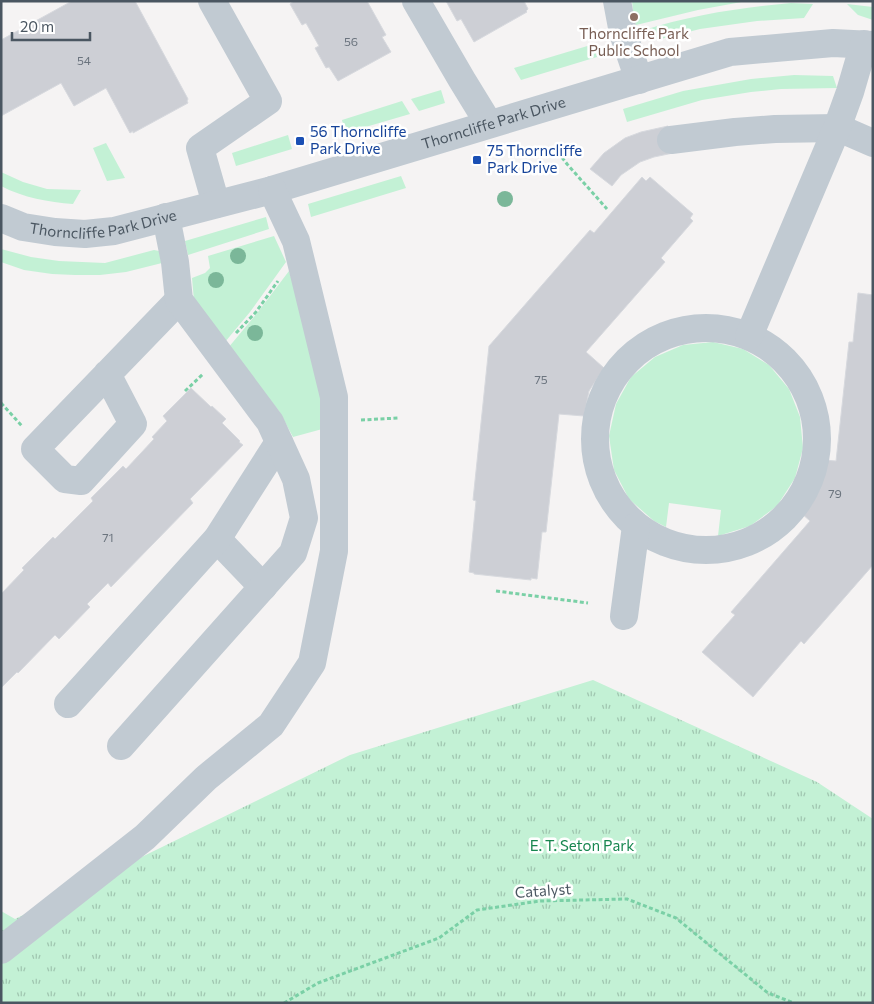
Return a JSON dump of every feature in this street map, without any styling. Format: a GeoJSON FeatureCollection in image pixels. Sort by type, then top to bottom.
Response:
{"type":"FeatureCollection","features":[{"type":"Feature","properties":{"kind":"street"},"geometry":{"type":"LineString","coordinates":[[212,1],[268,101],[200,148],[216,204]]}},
{"type":"Feature","properties":{"kind":"street"},"geometry":{"type":"LineString","coordinates":[[416,1],[489,124]]}},
{"type":"Feature","properties":{"kind":"street"},"geometry":{"type":"LineString","coordinates":[[617,1],[623,33],[639,80]]}},
{"type":"Feature","properties":{"kind":"street","name":"Thorncliffe Park Drive"},"geometry":{"type":"LineString","coordinates":[[1,218],[23,227],[55,232],[85,234],[114,231],[272,190],[730,52],[833,43],[868,45]]}},
{"type":"Feature","properties":{"kind":"street"},"geometry":{"type":"LineString","coordinates":[[749,336],[837,128],[868,45]]}},
{"type":"Feature","properties":{"kind":"street"},"geometry":{"type":"LineString","coordinates":[[671,140],[776,129],[837,128],[873,143]]}},
{"type":"Feature","properties":{"kind":"street"},"geometry":{"type":"LineString","coordinates":[[1,950],[145,838],[206,778],[271,725],[312,663],[334,551],[334,397],[296,241],[272,190]]}},
{"type":"Feature","properties":{"kind":"street"},"geometry":{"type":"LineString","coordinates":[[121,746],[292,553],[304,518],[296,479],[270,422],[178,300],[175,262],[166,217]]}},
{"type":"Feature","properties":{"kind":"street"},"geometry":{"type":"LineString","coordinates":[[107,374],[178,300]]}},
{"type":"Feature","properties":{"kind":"street"},"geometry":{"type":"LineString","coordinates":[[715,327],[749,336],[781,356],[805,386],[814,413],[816,422],[815,460],[802,496],[776,525],[744,544],[706,550],[669,544],[636,526],[612,499],[598,467],[594,432],[602,397],[620,367],[647,344],[680,330],[715,327]]}},
{"type":"Feature","properties":{"kind":"street"},"geometry":{"type":"LineString","coordinates":[[68,704],[217,539],[279,442]]}},
{"type":"Feature","properties":{"kind":"street"},"geometry":{"type":"LineString","coordinates":[[624,616],[636,526]]}},
{"type":"Feature","properties":{"kind":"street"},"geometry":{"type":"LineString","coordinates":[[217,539],[263,587]]}},
{"type":"Feature","properties":{"kind":"path"},"geometry":{"type":"LineString","coordinates":[[554,146],[567,164],[607,209]]}},
{"type":"Feature","properties":{"kind":"path"},"geometry":{"type":"LineString","coordinates":[[185,390],[208,370],[218,352],[256,312],[299,253]]}},
{"type":"Feature","properties":{"kind":"path"},"geometry":{"type":"LineString","coordinates":[[496,591],[588,603]]}},
{"type":"Feature","properties":{"kind":"path","name":"Catalyst"},"geometry":{"type":"LineString","coordinates":[[284,1003],[318,983],[439,938],[477,910],[540,901],[627,899],[676,918],[768,993],[794,1003]]}},
{"type":"Feature","properties":{"kind":"green space","name":"Thorncliffe Park Public School"},"geometry":{"type":"Polygon","coordinates":[[[632,1],[747,1],[698,10],[636,25],[632,1]]]}},
{"type":"Feature","properties":{"kind":"green space"},"geometry":{"type":"Polygon","coordinates":[[[791,3],[813,4],[804,18],[757,21],[700,29],[661,39],[653,38],[641,31],[715,13],[791,3]]]}},
{"type":"Feature","properties":{"kind":"green space"},"geometry":{"type":"Polygon","coordinates":[[[847,4],[873,7],[873,20],[858,15],[847,4]]]}},
{"type":"Feature","properties":{"kind":"green space"},"geometry":{"type":"Polygon","coordinates":[[[594,44],[597,57],[521,80],[514,68],[594,44]]]}},
{"type":"Feature","properties":{"kind":"green space"},"geometry":{"type":"Polygon","coordinates":[[[794,75],[833,76],[837,88],[781,89],[751,92],[702,100],[627,122],[623,109],[683,91],[751,79],[794,75]]]}},
{"type":"Feature","properties":{"kind":"green space"},"geometry":{"type":"Polygon","coordinates":[[[441,90],[445,103],[419,111],[411,99],[441,90]]]}},
{"type":"Feature","properties":{"kind":"green space"},"geometry":{"type":"Polygon","coordinates":[[[402,101],[410,114],[345,133],[342,120],[402,101]]]}},
{"type":"Feature","properties":{"kind":"green space"},"geometry":{"type":"Polygon","coordinates":[[[288,135],[292,149],[236,166],[232,153],[288,135]]]}},
{"type":"Feature","properties":{"kind":"green space"},"geometry":{"type":"Polygon","coordinates":[[[106,143],[125,178],[107,181],[93,148],[106,143]]]}},
{"type":"Feature","properties":{"kind":"green space"},"geometry":{"type":"Polygon","coordinates":[[[1,172],[23,182],[47,189],[81,190],[73,204],[36,199],[18,194],[1,186],[1,172]]]}},
{"type":"Feature","properties":{"kind":"green space"},"geometry":{"type":"Polygon","coordinates":[[[401,176],[406,188],[311,217],[308,204],[401,176]]]}},
{"type":"Feature","properties":{"kind":"green space"},"geometry":{"type":"Polygon","coordinates":[[[266,217],[269,229],[188,255],[185,241],[266,217]]]}},
{"type":"Feature","properties":{"kind":"green space"},"geometry":{"type":"Polygon","coordinates":[[[274,236],[286,262],[250,312],[225,342],[194,301],[192,278],[205,273],[210,268],[208,256],[274,236]]]}},
{"type":"Feature","properties":{"kind":"green space"},"geometry":{"type":"Polygon","coordinates":[[[1,249],[31,257],[59,261],[105,263],[154,250],[159,251],[162,263],[126,272],[100,275],[52,274],[24,270],[1,262],[1,249]]]}},
{"type":"Feature","properties":{"kind":"green space"},"geometry":{"type":"Polygon","coordinates":[[[289,271],[315,361],[326,428],[293,437],[279,411],[228,348],[289,271]]]}},
{"type":"Feature","properties":{"kind":"green space"},"geometry":{"type":"Polygon","coordinates":[[[713,342],[743,349],[769,365],[789,389],[800,417],[803,448],[795,478],[777,506],[750,526],[718,536],[721,510],[669,503],[666,527],[654,521],[629,499],[614,470],[609,436],[616,404],[631,377],[655,357],[683,345],[713,342]]]}},
{"type":"Feature","properties":{"kind":"green space","name":"E. T. Seton Park"},"geometry":{"type":"Polygon","coordinates":[[[593,680],[817,782],[873,819],[873,1003],[1,1003],[1,911],[15,919],[350,755],[593,680]]]}},
{"type":"Feature","properties":{"kind":"building"},"geometry":{"type":"Polygon","coordinates":[[[72,1],[135,1],[188,99],[188,103],[130,133],[106,88],[74,106],[61,83],[1,116],[1,40],[72,1]]]}},
{"type":"Feature","properties":{"kind":"building"},"geometry":{"type":"Polygon","coordinates":[[[294,1],[367,1],[386,35],[382,37],[391,52],[338,81],[329,67],[326,68],[315,48],[319,46],[306,23],[302,25],[290,4],[294,1]]]}},
{"type":"Feature","properties":{"kind":"building"},"geometry":{"type":"Polygon","coordinates":[[[446,1],[524,1],[528,9],[527,12],[474,42],[461,19],[457,21],[446,1]]]}},
{"type":"Feature","properties":{"kind":"building"},"geometry":{"type":"Polygon","coordinates":[[[668,126],[673,153],[640,162],[621,175],[612,186],[590,169],[604,153],[625,138],[668,126]]]}},
{"type":"Feature","properties":{"kind":"building"},"geometry":{"type":"Polygon","coordinates":[[[642,177],[646,181],[650,177],[693,214],[690,218],[693,221],[661,258],[665,262],[586,352],[604,368],[589,391],[584,416],[559,414],[546,532],[542,532],[537,579],[531,578],[531,580],[469,572],[476,501],[473,500],[489,346],[590,230],[594,233],[642,177]]]}},
{"type":"Feature","properties":{"kind":"building"},"geometry":{"type":"Polygon","coordinates":[[[858,293],[873,295],[873,565],[804,644],[801,641],[753,697],[702,652],[735,615],[731,612],[810,521],[791,504],[803,483],[812,459],[836,461],[849,342],[853,342],[858,293]]]}},
{"type":"Feature","properties":{"kind":"building"},"geometry":{"type":"Polygon","coordinates":[[[191,388],[226,419],[222,423],[243,445],[190,499],[193,503],[111,587],[108,583],[87,604],[90,607],[59,639],[55,635],[1,688],[1,594],[24,570],[22,568],[53,537],[55,539],[93,501],[91,498],[123,466],[126,469],[154,439],[152,437],[167,421],[163,416],[191,388]]]}},
{"type":"Feature","properties":{"kind":"place","name":"Thorncliffe Park Public School"},"geometry":{"type":"Point","coordinates":[634,17]}},
{"type":"Feature","properties":{"kind":"place","name":"56 Thorncliffe Park Drive"},"geometry":{"type":"Point","coordinates":[300,141]}},
{"type":"Feature","properties":{"kind":"place","name":"75 Thorncliffe Park Drive"},"geometry":{"type":"Point","coordinates":[477,160]}}]}
